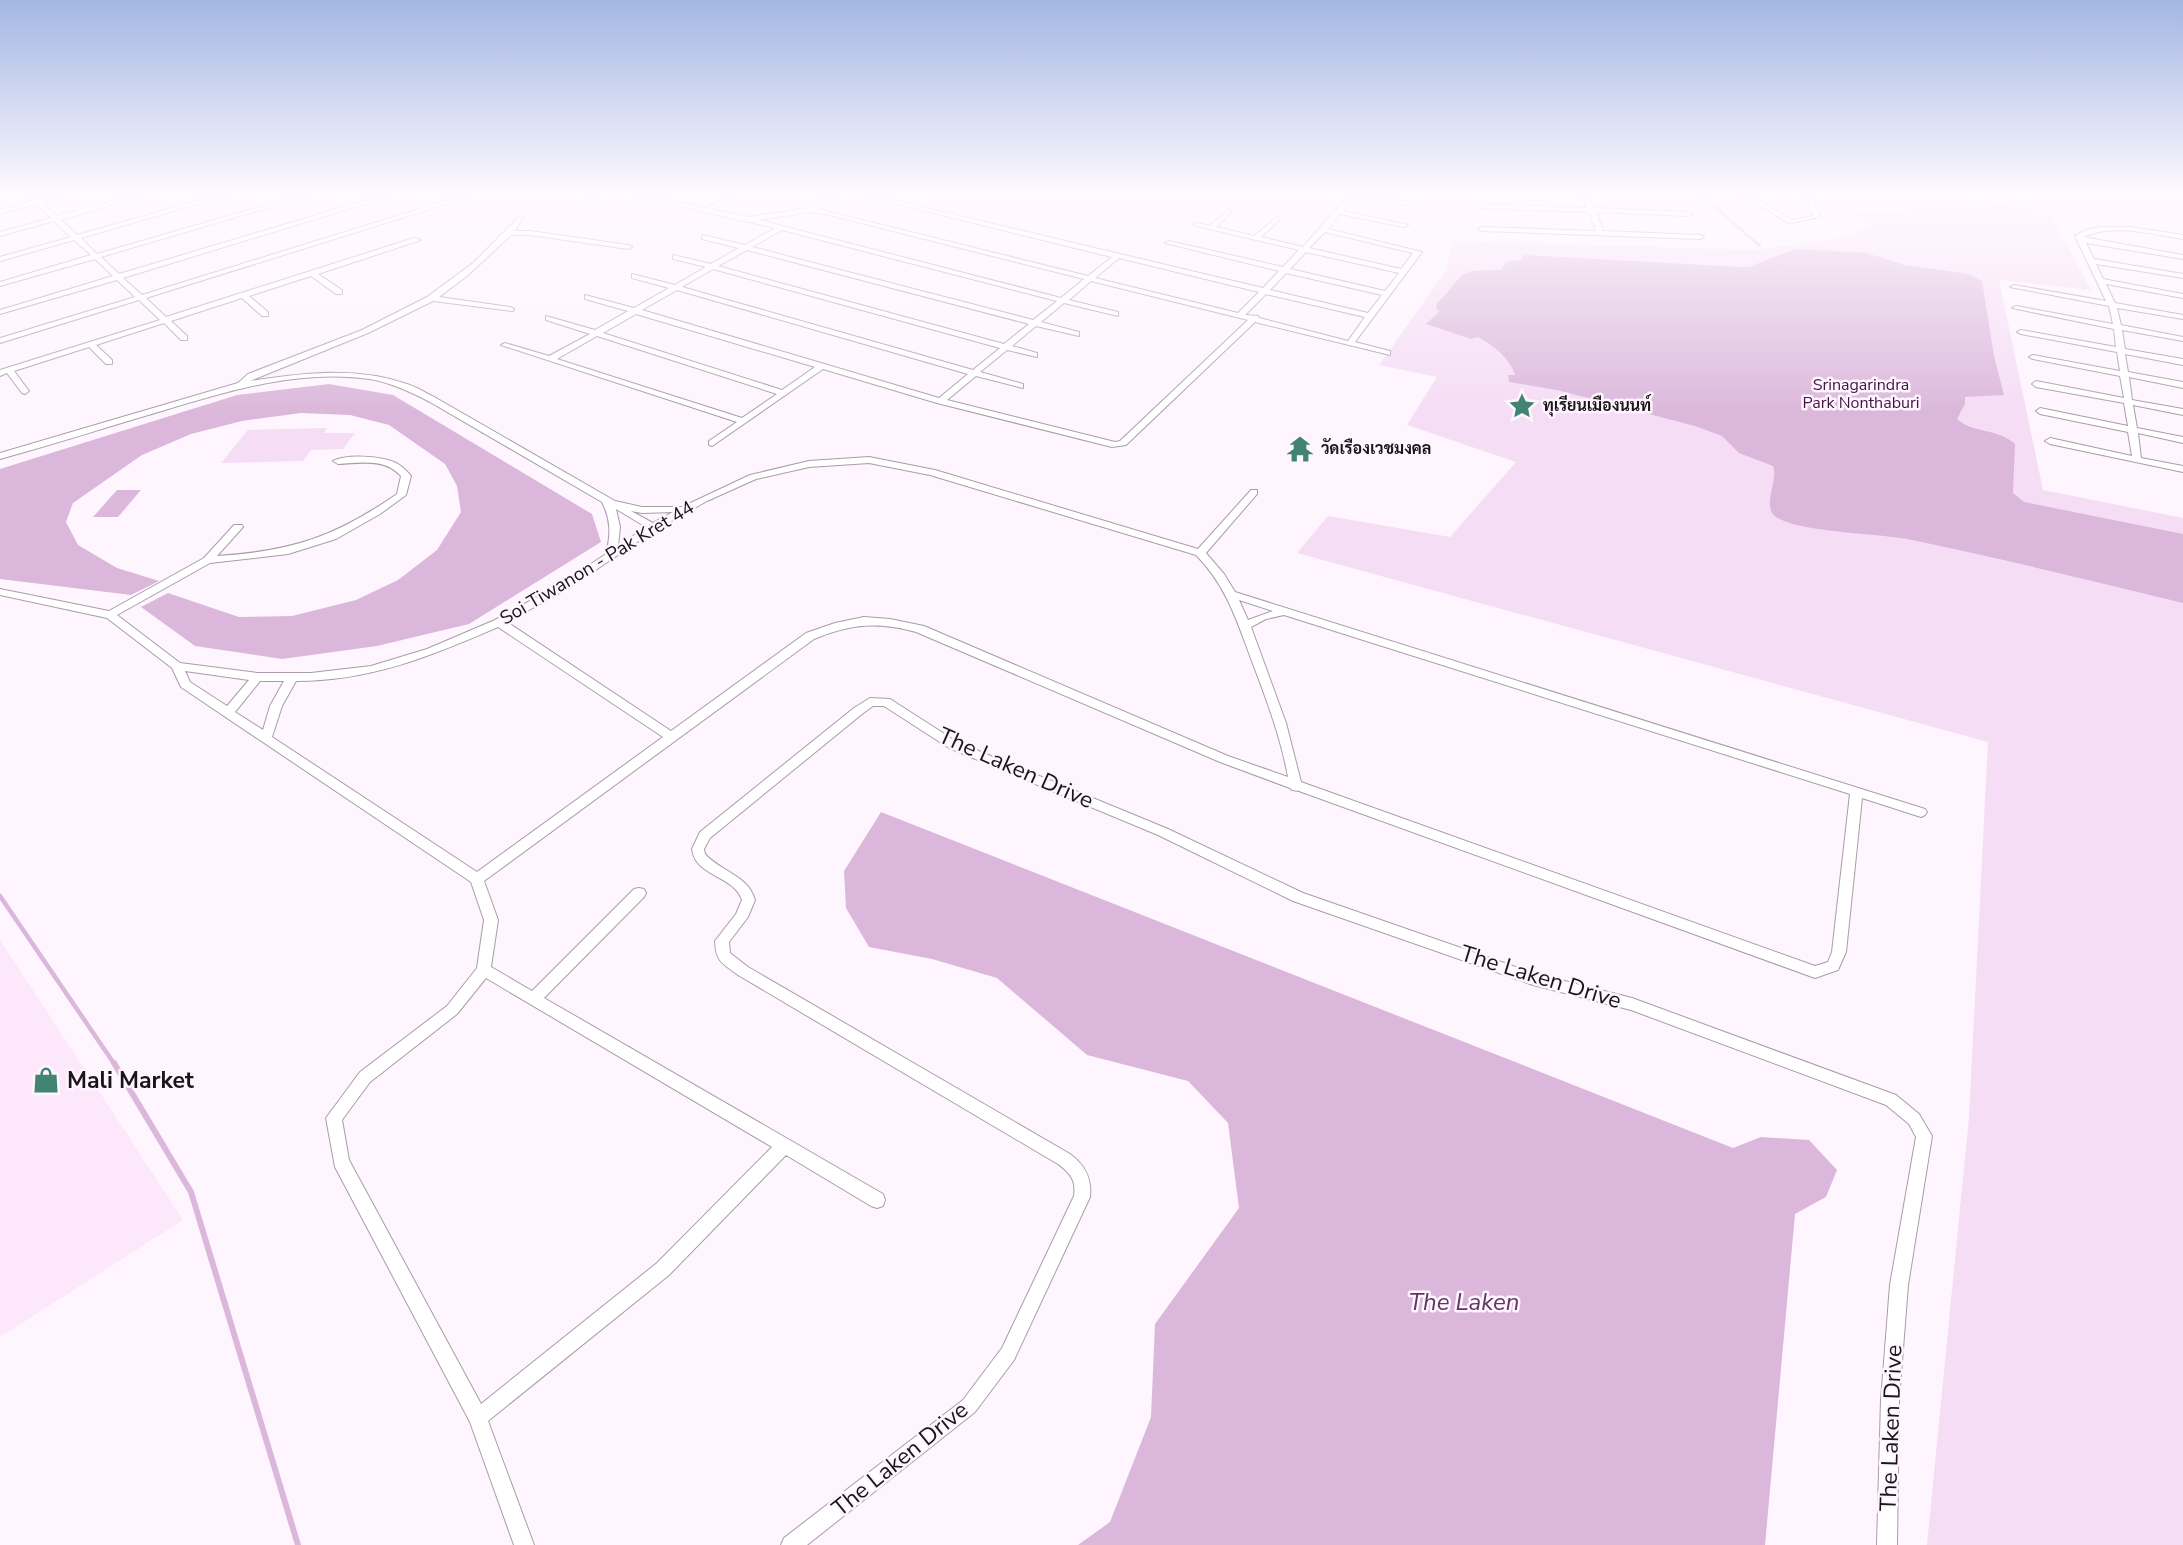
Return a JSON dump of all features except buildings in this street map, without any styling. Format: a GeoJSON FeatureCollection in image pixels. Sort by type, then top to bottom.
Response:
{"type":"FeatureCollection","features":[{"type":"Feature","properties":{"kind":"street"},"geometry":{"type":"LineString","coordinates":[[0,284],[57,268]]}},
{"type":"Feature","properties":{"kind":"street"},"geometry":{"type":"LineString","coordinates":[[109,268],[184,338]]}},
{"type":"Feature","properties":{"kind":"street"},"geometry":{"type":"LineString","coordinates":[[0,312],[145,268]]}},
{"type":"Feature","properties":{"kind":"street"},"geometry":{"type":"LineString","coordinates":[[0,341],[238,268]]}},
{"type":"Feature","properties":{"kind":"street"},"geometry":{"type":"LineString","coordinates":[[25,391],[4,372],[327,268]]}},
{"type":"Feature","properties":{"kind":"street"},"geometry":{"type":"LineString","coordinates":[[239,385],[251,376],[328,348],[431,298],[471,268]]}},
{"type":"Feature","properties":{"kind":"street"},"geometry":{"type":"LineString","coordinates":[[551,359],[710,268]]}},
{"type":"Feature","properties":{"kind":"street"},"geometry":{"type":"LineString","coordinates":[[716,268],[1034,355]]}},
{"type":"Feature","properties":{"kind":"street"},"geometry":{"type":"LineString","coordinates":[[826,268],[1076,334]]}},
{"type":"Feature","properties":{"kind":"street"},"geometry":{"type":"LineString","coordinates":[[937,268],[1115,314]]}},
{"type":"Feature","properties":{"kind":"street"},"geometry":{"type":"LineString","coordinates":[[1054,268],[1387,353]]}},
{"type":"Feature","properties":{"kind":"street"},"geometry":{"type":"LineString","coordinates":[[940,401],[1102,268]]}},
{"type":"Feature","properties":{"kind":"street"},"geometry":{"type":"LineString","coordinates":[[1166,268],[1370,316]]}},
{"type":"Feature","properties":{"kind":"street"},"geometry":{"type":"LineString","coordinates":[[1278,268],[1388,294]]}},
{"type":"Feature","properties":{"kind":"street"},"geometry":{"type":"LineString","coordinates":[[1387,268],[1404,272]]}},
{"type":"Feature","properties":{"kind":"street"},"geometry":{"type":"LineString","coordinates":[[1351,342],[1407,268]]}},
{"type":"Feature","properties":{"kind":"street"},"geometry":{"type":"LineString","coordinates":[[2096,268],[2112,303],[2117,326],[2137,460]]}},
{"type":"Feature","properties":{"kind":"street"},"geometry":{"type":"LineString","coordinates":[[2135,268],[2183,276]]}},
{"type":"Feature","properties":{"kind":"street"},"geometry":{"type":"LineString","coordinates":[[1242,314],[1286,270]]}},
{"type":"Feature","properties":{"kind":"street"},"geometry":{"type":"LineString","coordinates":[[312,273],[339,292]]}},
{"type":"Feature","properties":{"kind":"street"},"geometry":{"type":"LineString","coordinates":[[635,276],[1020,386]]}},
{"type":"Feature","properties":{"kind":"street"},"geometry":{"type":"LineString","coordinates":[[2103,281],[2183,296]]}},
{"type":"Feature","properties":{"kind":"street"},"geometry":{"type":"LineString","coordinates":[[2014,287],[2183,317]]}},
{"type":"Feature","properties":{"kind":"street"},"geometry":{"type":"LineString","coordinates":[[243,295],[265,314]]}},
{"type":"Feature","properties":{"kind":"street"},"geometry":{"type":"LineString","coordinates":[[588,297],[940,401],[1078,438],[1119,445],[1255,318]]}},
{"type":"Feature","properties":{"kind":"street"},"geometry":{"type":"LineString","coordinates":[[431,298],[510,309]]}},
{"type":"Feature","properties":{"kind":"street"},"geometry":{"type":"LineString","coordinates":[[2016,308],[2183,339]]}},
{"type":"Feature","properties":{"kind":"street"},"geometry":{"type":"LineString","coordinates":[[549,318],[783,393]]}},
{"type":"Feature","properties":{"kind":"street"},"geometry":{"type":"LineString","coordinates":[[2021,332],[2183,362]]}},
{"type":"Feature","properties":{"kind":"street"},"geometry":{"type":"LineString","coordinates":[[90,344],[109,362]]}},
{"type":"Feature","properties":{"kind":"street"},"geometry":{"type":"LineString","coordinates":[[505,345],[741,420]]}},
{"type":"Feature","properties":{"kind":"street"},"geometry":{"type":"LineString","coordinates":[[311,375],[316,361],[328,348]]}},
{"type":"Feature","properties":{"kind":"street"},"geometry":{"type":"LineString","coordinates":[[2033,356],[2183,385]]}},
{"type":"Feature","properties":{"kind":"street"},"geometry":{"type":"LineString","coordinates":[[284,378],[302,357]]}},
{"type":"Feature","properties":{"kind":"street"},"geometry":{"type":"LineString","coordinates":[[712,443],[741,420],[822,366]]}},
{"type":"Feature","properties":{"kind":"street"},"geometry":{"type":"LineString","coordinates":[[0,457],[239,385],[311,375],[371,377],[405,386],[488,430],[653,527]]}},
{"type":"Feature","properties":{"kind":"street"},"geometry":{"type":"LineString","coordinates":[[2036,384],[2183,412]]}},
{"type":"Feature","properties":{"kind":"street"},"geometry":{"type":"LineString","coordinates":[[2040,411],[2183,440]]}},
{"type":"Feature","properties":{"kind":"street"},"geometry":{"type":"LineString","coordinates":[[2050,441],[2183,469]]}},
{"type":"Feature","properties":{"kind":"street"},"geometry":{"type":"LineString","coordinates":[[208,560],[254,557],[312,546],[344,533],[401,495],[406,476],[400,467],[375,460],[338,461]]}},
{"type":"Feature","properties":{"kind":"street","name":"Soi Tiwanon - Pak Kret 44"},"geometry":{"type":"LineString","coordinates":[[0,592],[110,615],[177,666],[257,677],[292,677],[371,670],[431,652],[499,622],[563,587],[653,527],[753,477],[818,463],[869,460],[932,472],[1200,553]]}},
{"type":"Feature","properties":{"kind":"street"},"geometry":{"type":"LineString","coordinates":[[1254,492],[1200,553],[1214,567],[1231,594],[1284,732],[1296,787]]}},
{"type":"Feature","properties":{"kind":"street"},"geometry":{"type":"LineString","coordinates":[[607,502],[642,510],[688,508]]}},
{"type":"Feature","properties":{"kind":"street"},"geometry":{"type":"LineString","coordinates":[[607,502],[614,514],[617,531],[611,554]]}},
{"type":"Feature","properties":{"kind":"street"},"geometry":{"type":"LineString","coordinates":[[110,615],[208,560],[238,527]]}},
{"type":"Feature","properties":{"kind":"street"},"geometry":{"type":"LineString","coordinates":[[1231,594],[1921,812]]}},
{"type":"Feature","properties":{"kind":"street"},"geometry":{"type":"LineString","coordinates":[[1244,626],[1262,617],[1285,612]]}},
{"type":"Feature","properties":{"kind":"street"},"geometry":{"type":"LineString","coordinates":[[477,879],[669,736],[810,636],[835,625],[876,619],[920,629],[1296,787],[1815,972],[1833,966],[1839,952],[1856,792]]}},
{"type":"Feature","properties":{"kind":"street"},"geometry":{"type":"LineString","coordinates":[[499,622],[669,736]]}},
{"type":"Feature","properties":{"kind":"street"},"geometry":{"type":"LineString","coordinates":[[177,666],[184,684],[477,879],[491,920],[484,970],[452,1010],[365,1077],[334,1118],[341,1162],[478,1418],[524,1545]]}},
{"type":"Feature","properties":{"kind":"street"},"geometry":{"type":"LineString","coordinates":[[228,713],[257,677]]}},
{"type":"Feature","properties":{"kind":"street"},"geometry":{"type":"LineString","coordinates":[[266,738],[276,706],[292,677]]}},
{"type":"Feature","properties":{"kind":"street","name":"The Laken Drive"},"geometry":{"type":"LineString","coordinates":[[791,1545],[969,1406],[1008,1354],[1082,1197],[1085,1182],[1077,1168],[1065,1159],[743,971],[723,956],[722,941],[748,907],[749,899],[746,890],[738,883],[703,863],[699,856],[705,835],[848,719],[876,700],[886,702],[953,745],[1163,832],[1298,897],[1533,979],[1632,1004],[1891,1100],[1914,1119],[1924,1136],[1899,1285],[1891,1400],[1887,1545]]}},
{"type":"Feature","properties":{"kind":"street"},"geometry":{"type":"LineString","coordinates":[[533,999],[639,893]]}},
{"type":"Feature","properties":{"kind":"street"},"geometry":{"type":"LineString","coordinates":[[484,970],[877,1200]]}},
{"type":"Feature","properties":{"kind":"street"},"geometry":{"type":"LineString","coordinates":[[478,1418],[663,1269],[784,1146]]}},
{"type":"Feature","properties":{"kind":"shaded area","name":"Mali Market"},"geometry":{"type":"Polygon","coordinates":[[[0,940],[183,1220],[0,1337],[0,940]]]}},
{"type":"Feature","properties":{"kind":"green space"},"geometry":{"type":"Polygon","coordinates":[[[1446,268],[2079,268],[2091,290],[1999,280],[2043,490],[2183,518],[2183,1545],[1927,1545],[1969,1117],[1988,742],[1297,553],[1328,516],[1450,537],[1516,462],[1407,425],[1437,377],[1379,365],[1446,268]]]}},
{"type":"Feature","properties":{"kind":"green space"},"geometry":{"type":"Polygon","coordinates":[[[327,428],[324,433],[355,433],[343,449],[311,450],[303,461],[221,463],[248,430],[327,428]]]}},
{"type":"Feature","properties":{"kind":"water","name":"Srinagarindra Park Nonthaburi"},"geometry":{"type":"Polygon","coordinates":[[[1927,268],[1969,274],[1982,281],[1994,356],[2004,395],[1965,397],[1965,404],[1957,419],[1971,427],[2001,435],[2015,444],[2013,493],[2024,502],[2183,534],[2183,603],[1912,540],[1803,526],[1776,517],[1770,507],[1773,466],[1739,453],[1722,436],[1695,426],[1557,390],[1509,382],[1508,375],[1515,375],[1512,369],[1505,357],[1490,344],[1478,337],[1471,339],[1426,324],[1440,311],[1436,309],[1437,304],[1462,275],[1472,271],[1927,268]]]}},
{"type":"Feature","properties":{"kind":"water"},"geometry":{"type":"Polygon","coordinates":[[[329,384],[393,395],[592,514],[601,542],[469,624],[377,646],[282,659],[195,646],[141,607],[168,593],[239,617],[292,616],[356,600],[398,580],[437,550],[461,512],[457,486],[445,464],[389,425],[350,415],[301,413],[242,421],[191,434],[142,455],[73,503],[66,522],[78,545],[117,568],[159,581],[131,595],[0,579],[0,469],[237,395],[329,384]]]}},
{"type":"Feature","properties":{"kind":"water"},"geometry":{"type":"Polygon","coordinates":[[[117,490],[141,490],[118,517],[93,517],[117,490]]]}},
{"type":"Feature","properties":{"kind":"water","name":"The Laken"},"geometry":{"type":"Polygon","coordinates":[[[881,812],[1733,1148],[1761,1137],[1809,1140],[1837,1170],[1826,1197],[1795,1214],[1765,1545],[1078,1545],[1110,1522],[1151,1417],[1155,1324],[1239,1208],[1228,1123],[1188,1081],[1087,1055],[997,978],[932,959],[869,947],[846,908],[844,871],[881,812]]]}},
{"type":"Feature","properties":{"kind":"waterway"},"geometry":{"type":"LineString","coordinates":[[0,896],[115,1065]]}},
{"type":"Feature","properties":{"kind":"waterway"},"geometry":{"type":"LineString","coordinates":[[114,1063],[191,1192],[298,1545]]}},
{"type":"Feature","properties":{"kind":"place","name":"ทุเรียนเมืองนนท์"},"geometry":{"type":"Point","coordinates":[1522,406]}},
{"type":"Feature","properties":{"kind":"place","name":"วัดเรืองเวชมงคล"},"geometry":{"type":"Point","coordinates":[1300,449]}},
{"type":"Feature","properties":{"kind":"place","name":"Mali Market"},"geometry":{"type":"Point","coordinates":[46,1080]}}]}
